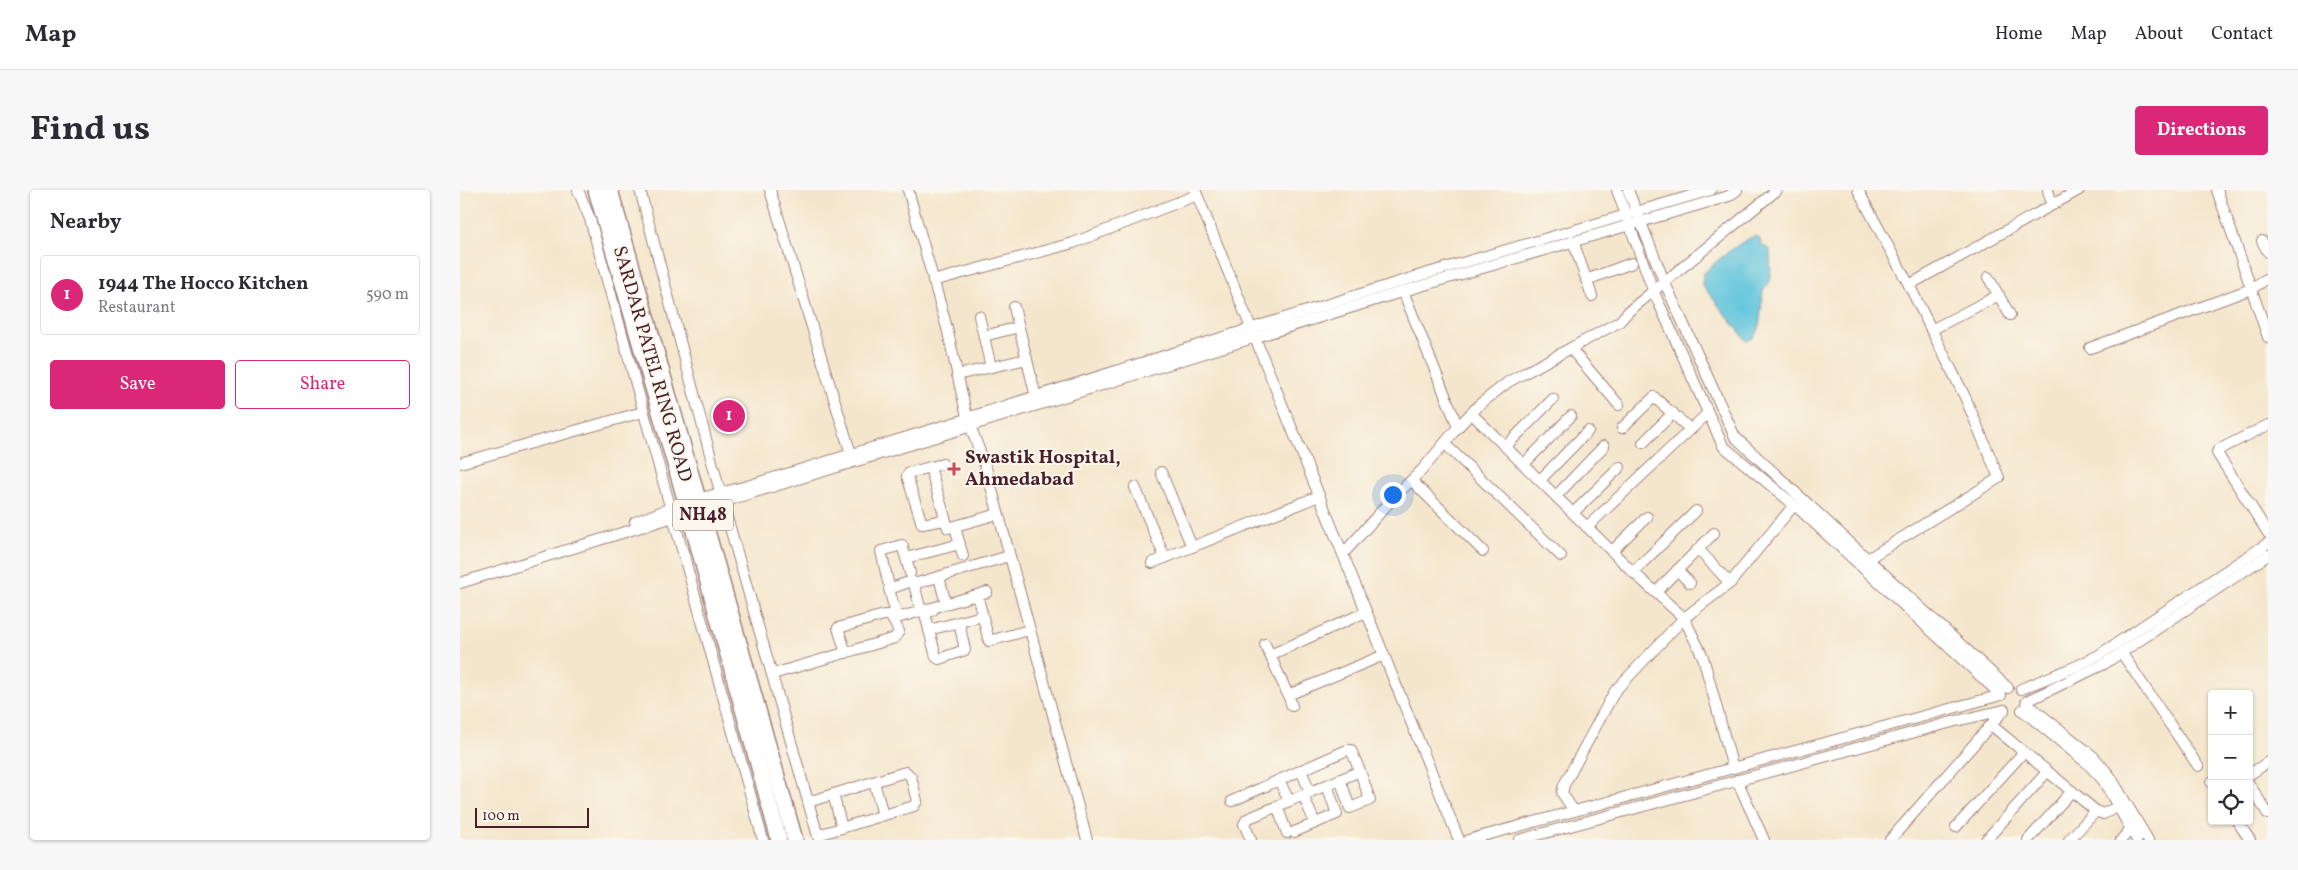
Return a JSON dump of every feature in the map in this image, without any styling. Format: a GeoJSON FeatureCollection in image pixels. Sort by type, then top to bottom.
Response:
{"type":"FeatureCollection","features":[{"type":"Feature","properties":{"kind":"highway","name":"SARDAR PATEL RING ROAD"},"geometry":{"type":"LineString","coordinates":[[596,190],[779,840]]}},
{"type":"Feature","properties":{"kind":"highway","name":"SARDAR PATEL RING ROAD"},"geometry":{"type":"LineString","coordinates":[[610,190],[687,508],[795,840]]}},
{"type":"Feature","properties":{"kind":"street","name":"SARDAR PATEL RING ROAD"},"geometry":{"type":"LineString","coordinates":[[578,190],[590,219],[643,412],[687,508],[763,840]]}},
{"type":"Feature","properties":{"kind":"street","name":"SARDAR PATEL RING ROAD"},"geometry":{"type":"LineString","coordinates":[[640,190],[722,498],[818,838]]}},
{"type":"Feature","properties":{"kind":"street"},"geometry":{"type":"LineString","coordinates":[[770,190],[851,454]]}},
{"type":"Feature","properties":{"kind":"street"},"geometry":{"type":"LineString","coordinates":[[908,190],[933,281],[968,423],[986,468],[1087,840]]}},
{"type":"Feature","properties":{"kind":"street"},"geometry":{"type":"LineString","coordinates":[[1617,190],[1664,281],[1735,437],[1868,558],[2004,691]]}},
{"type":"Feature","properties":{"kind":"street"},"geometry":{"type":"LineString","coordinates":[[1628,190],[1633,218],[1654,290],[1723,446],[1794,505],[2004,691]]}},
{"type":"Feature","properties":{"kind":"street"},"geometry":{"type":"LineString","coordinates":[[722,498],[851,454],[968,423],[1036,396],[1573,241],[1711,190]]}},
{"type":"Feature","properties":{"kind":"street"},"geometry":{"type":"LineString","coordinates":[[460,576],[646,518],[722,498],[968,423],[1253,333],[1633,218],[1729,196],[1737,190]]}},
{"type":"Feature","properties":{"kind":"street"},"geometry":{"type":"LineString","coordinates":[[1343,554],[1445,444],[1471,413],[1508,382],[1619,322],[1629,310],[1777,190]]}},
{"type":"Feature","properties":{"kind":"street"},"geometry":{"type":"LineString","coordinates":[[1858,190],[1909,285],[1965,397],[1999,478],[1868,558]]}},
{"type":"Feature","properties":{"kind":"street"},"geometry":{"type":"LineString","coordinates":[[2048,190],[2052,205]]}},
{"type":"Feature","properties":{"kind":"street"},"geometry":{"type":"LineString","coordinates":[[1909,285],[2079,190]]}},
{"type":"Feature","properties":{"kind":"street"},"geometry":{"type":"LineString","coordinates":[[2217,190],[2268,338]]}},
{"type":"Feature","properties":{"kind":"street"},"geometry":{"type":"LineString","coordinates":[[933,281],[1073,244],[1196,192],[1459,840]]}},
{"type":"Feature","properties":{"kind":"street"},"geometry":{"type":"LineString","coordinates":[[1573,241],[1592,296]]}},
{"type":"Feature","properties":{"kind":"street"},"geometry":{"type":"LineString","coordinates":[[2262,241],[2268,252]]}},
{"type":"Feature","properties":{"kind":"street"},"geometry":{"type":"LineString","coordinates":[[1586,280],[1632,263]]}},
{"type":"Feature","properties":{"kind":"street"},"geometry":{"type":"LineString","coordinates":[[1988,277],[2010,315]]}},
{"type":"Feature","properties":{"kind":"street"},"geometry":{"type":"LineString","coordinates":[[2090,348],[2252,289],[2268,278]]}},
{"type":"Feature","properties":{"kind":"street"},"geometry":{"type":"LineString","coordinates":[[1403,291],[1458,427]]}},
{"type":"Feature","properties":{"kind":"street"},"geometry":{"type":"LineString","coordinates":[[1931,330],[1999,295]]}},
{"type":"Feature","properties":{"kind":"street"},"geometry":{"type":"LineString","coordinates":[[1014,307],[1036,396]]}},
{"type":"Feature","properties":{"kind":"street"},"geometry":{"type":"LineString","coordinates":[[979,316],[991,367]]}},
{"type":"Feature","properties":{"kind":"street"},"geometry":{"type":"LineString","coordinates":[[984,336],[1019,328]]}},
{"type":"Feature","properties":{"kind":"street"},"geometry":{"type":"LineString","coordinates":[[1571,349],[1618,405]]}},
{"type":"Feature","properties":{"kind":"street"},"geometry":{"type":"LineString","coordinates":[[957,375],[1026,359]]}},
{"type":"Feature","properties":{"kind":"street"},"geometry":{"type":"LineString","coordinates":[[1622,428],[1654,397],[1690,429]]}},
{"type":"Feature","properties":{"kind":"street"},"geometry":{"type":"LineString","coordinates":[[1506,446],[1553,399]]}},
{"type":"Feature","properties":{"kind":"street"},"geometry":{"type":"LineString","coordinates":[[460,463],[643,412]]}},
{"type":"Feature","properties":{"kind":"street"},"geometry":{"type":"LineString","coordinates":[[1471,413],[1612,551],[1684,618],[1703,657],[1733,768]]}},
{"type":"Feature","properties":{"kind":"street"},"geometry":{"type":"LineString","coordinates":[[1643,442],[1673,413]]}},
{"type":"Feature","properties":{"kind":"street"},"geometry":{"type":"LineString","coordinates":[[1587,526],[1708,413]]}},
{"type":"Feature","properties":{"kind":"street"},"geometry":{"type":"LineString","coordinates":[[1524,464],[1571,416]]}},
{"type":"Feature","properties":{"kind":"street"},"geometry":{"type":"LineString","coordinates":[[2268,425],[2218,450],[2217,453],[2268,533]]}},
{"type":"Feature","properties":{"kind":"street"},"geometry":{"type":"LineString","coordinates":[[1540,480],[1588,431]]}},
{"type":"Feature","properties":{"kind":"street"},"geometry":{"type":"LineString","coordinates":[[1445,444],[1561,556]]}},
{"type":"Feature","properties":{"kind":"street"},"geometry":{"type":"LineString","coordinates":[[1556,496],[1604,446]]}},
{"type":"Feature","properties":{"kind":"street"},"geometry":{"type":"LineString","coordinates":[[943,464],[909,473],[907,476],[921,523],[925,525],[945,520]]}},
{"type":"Feature","properties":{"kind":"street"},"geometry":{"type":"LineString","coordinates":[[1573,513],[1620,467]]}},
{"type":"Feature","properties":{"kind":"street"},"geometry":{"type":"LineString","coordinates":[[930,468],[948,528],[998,514]]}},
{"type":"Feature","properties":{"kind":"street"},"geometry":{"type":"LineString","coordinates":[[1161,472],[1192,547]]}},
{"type":"Feature","properties":{"kind":"street"},"geometry":{"type":"LineString","coordinates":[[1412,480],[1483,551]]}},
{"type":"Feature","properties":{"kind":"street"},"geometry":{"type":"LineString","coordinates":[[1135,487],[1165,558]]}},
{"type":"Feature","properties":{"kind":"street"},"geometry":{"type":"LineString","coordinates":[[1152,563],[1319,496]]}},
{"type":"Feature","properties":{"kind":"street"},"geometry":{"type":"LineString","coordinates":[[1574,811],[1562,793],[1564,784],[1615,691],[1684,618],[1730,583],[1794,505]]}},
{"type":"Feature","properties":{"kind":"street"},"geometry":{"type":"LineString","coordinates":[[460,583],[687,508]]}},
{"type":"Feature","properties":{"kind":"street"},"geometry":{"type":"LineString","coordinates":[[1634,572],[1696,511]]}},
{"type":"Feature","properties":{"kind":"street"},"geometry":{"type":"LineString","coordinates":[[1612,551],[1647,517]]}},
{"type":"Feature","properties":{"kind":"street"},"geometry":{"type":"LineString","coordinates":[[955,527],[963,556]]}},
{"type":"Feature","properties":{"kind":"street"},"geometry":{"type":"LineString","coordinates":[[1656,592],[1714,533]]}},
{"type":"Feature","properties":{"kind":"street"},"geometry":{"type":"LineString","coordinates":[[1468,840],[1733,768],[2004,691],[2021,688],[2077,666],[2099,655],[2268,543]]}},
{"type":"Feature","properties":{"kind":"street"},"geometry":{"type":"LineString","coordinates":[[906,558],[960,544]]}},
{"type":"Feature","properties":{"kind":"street"},"geometry":{"type":"LineString","coordinates":[[888,582],[880,551],[902,545],[910,573]]}},
{"type":"Feature","properties":{"kind":"street"},"geometry":{"type":"LineString","coordinates":[[1698,549],[1730,583]]}},
{"type":"Feature","properties":{"kind":"street"},"geometry":{"type":"LineString","coordinates":[[1519,840],[1737,780],[2004,710],[2013,714],[2025,705],[2097,667],[2268,555]]}},
{"type":"Feature","properties":{"kind":"street"},"geometry":{"type":"LineString","coordinates":[[985,595],[898,618],[889,588],[912,581],[914,584],[1009,556]]}},
{"type":"Feature","properties":{"kind":"street"},"geometry":{"type":"LineString","coordinates":[[1677,570],[1690,583]]}},
{"type":"Feature","properties":{"kind":"street"},"geometry":{"type":"LineString","coordinates":[[939,577],[946,604]]}},
{"type":"Feature","properties":{"kind":"street"},"geometry":{"type":"LineString","coordinates":[[914,584],[921,611]]}},
{"type":"Feature","properties":{"kind":"street"},"geometry":{"type":"LineString","coordinates":[[985,595],[982,616],[989,641],[1029,630]]}},
{"type":"Feature","properties":{"kind":"street"},"geometry":{"type":"LineString","coordinates":[[959,622],[965,650],[939,659],[936,658],[926,612],[985,595]]}},
{"type":"Feature","properties":{"kind":"street"},"geometry":{"type":"LineString","coordinates":[[1270,655],[1366,612]]}},
{"type":"Feature","properties":{"kind":"street"},"geometry":{"type":"LineString","coordinates":[[773,674],[846,653],[895,638],[899,632],[894,618],[890,615],[884,615],[838,628],[846,653]]}},
{"type":"Feature","properties":{"kind":"street"},"geometry":{"type":"LineString","coordinates":[[929,630],[982,616]]}},
{"type":"Feature","properties":{"kind":"street"},"geometry":{"type":"LineString","coordinates":[[1266,644],[1292,706]]}},
{"type":"Feature","properties":{"kind":"street"},"geometry":{"type":"LineString","coordinates":[[2121,652],[2198,766]]}},
{"type":"Feature","properties":{"kind":"street"},"geometry":{"type":"LineString","coordinates":[[1288,695],[1384,656]]}},
{"type":"Feature","properties":{"kind":"street"},"geometry":{"type":"LineString","coordinates":[[2021,688],[2025,705],[2103,780],[2119,806],[2148,840]]}},
{"type":"Feature","properties":{"kind":"street"},"geometry":{"type":"LineString","coordinates":[[2004,691],[2001,704],[2004,710]]}},
{"type":"Feature","properties":{"kind":"street"},"geometry":{"type":"LineString","coordinates":[[2025,705],[2094,757],[2110,776],[2134,825],[2137,840]]}},
{"type":"Feature","properties":{"kind":"street"},"geometry":{"type":"LineString","coordinates":[[1890,840],[2004,710]]}},
{"type":"Feature","properties":{"kind":"street"},"geometry":{"type":"LineString","coordinates":[[1991,725],[2096,811],[2103,814],[2119,806]]}},
{"type":"Feature","properties":{"kind":"street"},"geometry":{"type":"LineString","coordinates":[[1232,801],[1349,750],[1360,771],[1371,798],[1370,800],[1350,808],[1340,779]]}},
{"type":"Feature","properties":{"kind":"street"},"geometry":{"type":"LineString","coordinates":[[1956,827],[2023,753]]}},
{"type":"Feature","properties":{"kind":"street"},"geometry":{"type":"LineString","coordinates":[[2253,772],[2268,762]]}},
{"type":"Feature","properties":{"kind":"street"},"geometry":{"type":"LineString","coordinates":[[1301,770],[1315,823]]}},
{"type":"Feature","properties":{"kind":"street"},"geometry":{"type":"LineString","coordinates":[[1252,840],[1245,822],[1277,806],[1360,771]]}},
{"type":"Feature","properties":{"kind":"street"},"geometry":{"type":"LineString","coordinates":[[808,802],[906,772],[912,777],[916,804],[842,828],[818,838]]}},
{"type":"Feature","properties":{"kind":"street"},"geometry":{"type":"LineString","coordinates":[[1986,840],[2047,772]]}},
{"type":"Feature","properties":{"kind":"street"},"geometry":{"type":"LineString","coordinates":[[1279,780],[1289,801]]}},
{"type":"Feature","properties":{"kind":"street"},"geometry":{"type":"LineString","coordinates":[[1737,780],[1764,840]]}},
{"type":"Feature","properties":{"kind":"street"},"geometry":{"type":"LineString","coordinates":[[874,782],[883,815]]}},
{"type":"Feature","properties":{"kind":"street"},"geometry":{"type":"LineString","coordinates":[[1277,806],[1290,833],[1337,814],[1326,785]]}},
{"type":"Feature","properties":{"kind":"street"},"geometry":{"type":"LineString","coordinates":[[2253,790],[2268,814]]}},
{"type":"Feature","properties":{"kind":"street"},"geometry":{"type":"LineString","coordinates":[[2028,840],[2072,792]]}},
{"type":"Feature","properties":{"kind":"street"},"geometry":{"type":"LineString","coordinates":[[833,794],[842,828]]}},
{"type":"Feature","properties":{"kind":"street"},"geometry":{"type":"LineString","coordinates":[[2069,840],[2096,811]]}},
{"type":"Feature","properties":{"kind":"street"},"geometry":{"type":"LineString","coordinates":[[2121,840],[2134,825]]}},
{"type":"Feature","properties":{"kind":"street"},"geometry":{"type":"LineString","coordinates":[[2240,825],[2250,840]]}},
{"type":"Feature","properties":{"kind":"water"},"geometry":{"type":"Polygon","coordinates":[[[1756,236],[1760,239],[1761,244],[1770,250],[1771,279],[1763,291],[1759,329],[1753,338],[1747,341],[1702,285],[1703,274],[1707,270],[1736,247],[1756,236]]]}},
{"type":"Feature","properties":{"kind":"place","name":"1944 The Hocco Kitchen"},"geometry":{"type":"Point","coordinates":[729,416]}},
{"type":"Feature","properties":{"kind":"place","name":"Swastik Hospital, Ahmedabad"},"geometry":{"type":"Point","coordinates":[954,469]}}]}
